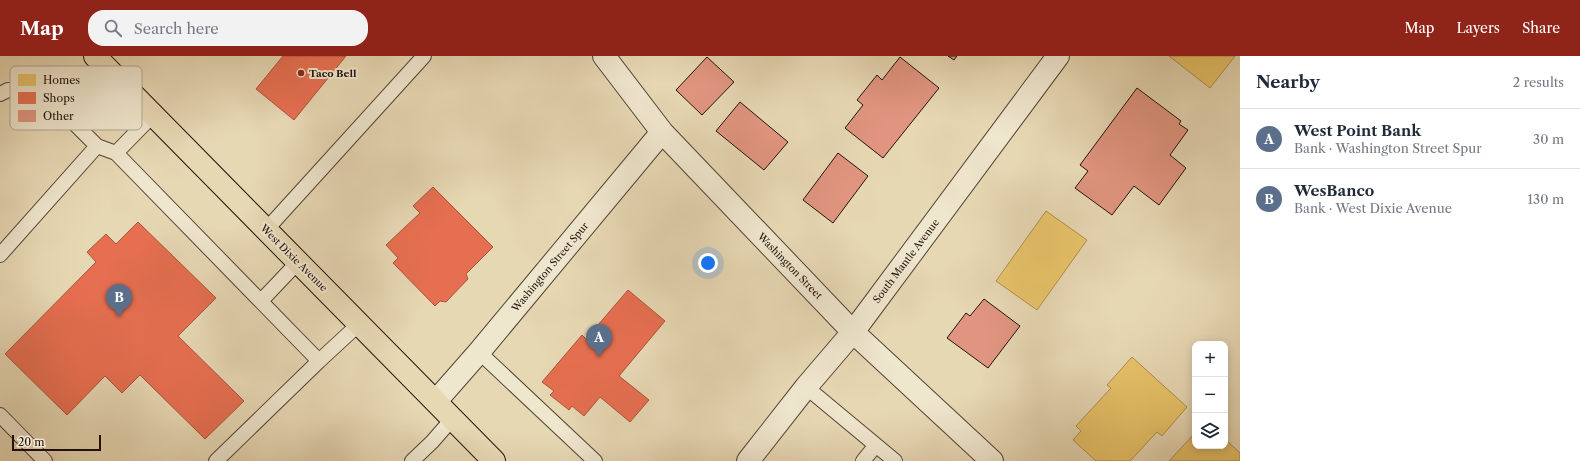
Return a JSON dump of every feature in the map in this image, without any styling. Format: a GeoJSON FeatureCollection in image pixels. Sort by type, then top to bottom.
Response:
{"type":"FeatureCollection","features":[{"type":"Feature","properties":{"kind":"main road","name":"West Dixie Avenue"},"geometry":{"type":"LineString","coordinates":[[95,56],[105,66]]}},
{"type":"Feature","properties":{"kind":"main road","name":"West Dixie Avenue"},"geometry":{"type":"LineString","coordinates":[[142,104],[494,461]]}},
{"type":"Feature","properties":{"kind":"street","name":"Washington Street"},"geometry":{"type":"LineString","coordinates":[[604,56],[662,132],[853,332],[992,461]]}},
{"type":"Feature","properties":{"kind":"street","name":"South Mantle Avenue"},"geometry":{"type":"LineString","coordinates":[[748,461],[806,387],[853,332],[1058,56]]}},
{"type":"Feature","properties":{"kind":"street","name":"Washington Street Spur"},"geometry":{"type":"LineString","coordinates":[[436,401],[479,352],[662,132]]}},
{"type":"Feature","properties":{"kind":"lane"},"geometry":{"type":"LineString","coordinates":[[266,230],[424,56]]}},
{"type":"Feature","properties":{"kind":"lane"},"geometry":{"type":"LineString","coordinates":[[0,94],[10,90]]}},
{"type":"Feature","properties":{"kind":"lane"},"geometry":{"type":"LineString","coordinates":[[142,126],[153,115]]}},
{"type":"Feature","properties":{"kind":"lane"},"geometry":{"type":"LineString","coordinates":[[81,130],[97,146],[116,153],[319,361]]}},
{"type":"Feature","properties":{"kind":"lane"},"geometry":{"type":"LineString","coordinates":[[116,153],[138,130]]}},
{"type":"Feature","properties":{"kind":"lane"},"geometry":{"type":"LineString","coordinates":[[0,255],[97,146]]}},
{"type":"Feature","properties":{"kind":"lane"},"geometry":{"type":"LineString","coordinates":[[261,301],[298,262]]}},
{"type":"Feature","properties":{"kind":"lane"},"geometry":{"type":"LineString","coordinates":[[216,461],[359,324]]}},
{"type":"Feature","properties":{"kind":"lane"},"geometry":{"type":"LineString","coordinates":[[479,352],[595,461]]}},
{"type":"Feature","properties":{"kind":"lane"},"geometry":{"type":"LineString","coordinates":[[806,387],[895,461]]}},
{"type":"Feature","properties":{"kind":"lane"},"geometry":{"type":"LineString","coordinates":[[0,415],[45,461]]}},
{"type":"Feature","properties":{"kind":"lane"},"geometry":{"type":"LineString","coordinates":[[412,461],[432,442],[453,418]]}},
{"type":"Feature","properties":{"kind":"lane"},"geometry":{"type":"LineString","coordinates":[[863,461],[876,445]]}},
{"type":"Feature","properties":{"kind":"building: Homes"},"geometry":{"type":"Polygon","coordinates":[[[1169,56],[1235,56],[1210,88],[1169,56]]]}},
{"type":"Feature","properties":{"kind":"building: Homes"},"geometry":{"type":"Polygon","coordinates":[[[1046,211],[1087,240],[1037,310],[996,281],[1046,211]]]}},
{"type":"Feature","properties":{"kind":"building: Homes"},"geometry":{"type":"Polygon","coordinates":[[[1132,357],[1187,407],[1162,436],[1157,432],[1130,461],[1096,461],[1073,440],[1081,431],[1076,426],[1111,388],[1107,385],[1132,357]]]}},
{"type":"Feature","properties":{"kind":"building: Homes"},"geometry":{"type":"Polygon","coordinates":[[[1192,436],[1192,449],[1228,449],[1228,442],[1240,453],[1240,461],[1169,461],[1192,436]]]}},
{"type":"Feature","properties":{"kind":"building: Shops","name":"Taco Bell"},"geometry":{"type":"Polygon","coordinates":[[[283,56],[346,56],[294,120],[256,89],[283,56]]]}},
{"type":"Feature","properties":{"kind":"building: Shops"},"geometry":{"type":"Polygon","coordinates":[[[433,187],[493,247],[466,274],[468,279],[446,302],[440,301],[435,306],[393,263],[398,258],[386,245],[420,213],[413,206],[433,187]]]}},
{"type":"Feature","properties":{"kind":"building: Shops"},"geometry":{"type":"Polygon","coordinates":[[[138,222],[216,298],[178,336],[244,401],[205,439],[140,375],[122,393],[105,376],[67,415],[5,354],[96,262],[87,252],[106,234],[116,244],[138,222]]]}},
{"type":"Feature","properties":{"kind":"building: Shops"},"geometry":{"type":"Polygon","coordinates":[[[628,290],[665,321],[619,376],[649,400],[630,422],[600,397],[584,416],[572,406],[569,410],[550,395],[554,391],[542,382],[582,335],[586,339],[628,290]]]}},
{"type":"Feature","properties":{"kind":"building: Other"},"geometry":{"type":"Polygon","coordinates":[[[948,56],[957,56],[954,60],[948,56]]]}},
{"type":"Feature","properties":{"kind":"building: Other"},"geometry":{"type":"Polygon","coordinates":[[[707,57],[734,82],[702,115],[676,90],[707,57]]]}},
{"type":"Feature","properties":{"kind":"building: Other"},"geometry":{"type":"Polygon","coordinates":[[[900,57],[939,88],[883,158],[845,128],[863,105],[857,100],[877,75],[882,80],[900,57]]]}},
{"type":"Feature","properties":{"kind":"building: Other"},"geometry":{"type":"Polygon","coordinates":[[[1137,88],[1181,121],[1179,124],[1188,130],[1170,155],[1186,168],[1159,205],[1134,186],[1112,215],[1075,188],[1088,171],[1080,165],[1137,88]]]}},
{"type":"Feature","properties":{"kind":"building: Other"},"geometry":{"type":"Polygon","coordinates":[[[740,102],[788,142],[764,170],[716,131],[740,102]]]}},
{"type":"Feature","properties":{"kind":"building: Other"},"geometry":{"type":"Polygon","coordinates":[[[838,153],[868,176],[833,223],[803,200],[838,153]]]}},
{"type":"Feature","properties":{"kind":"building: Other"},"geometry":{"type":"Polygon","coordinates":[[[984,299],[1020,326],[988,368],[947,338],[966,313],[970,316],[984,299]]]}},
{"type":"Feature","properties":{"kind":"place","name":"Taco Bell"},"geometry":{"type":"Point","coordinates":[301,73]}},
{"type":"Feature","properties":{"kind":"place","name":"WesBanco"},"geometry":{"type":"Point","coordinates":[119,317]}},
{"type":"Feature","properties":{"kind":"place","name":"West Point Bank"},"geometry":{"type":"Point","coordinates":[599,357]}}]}
